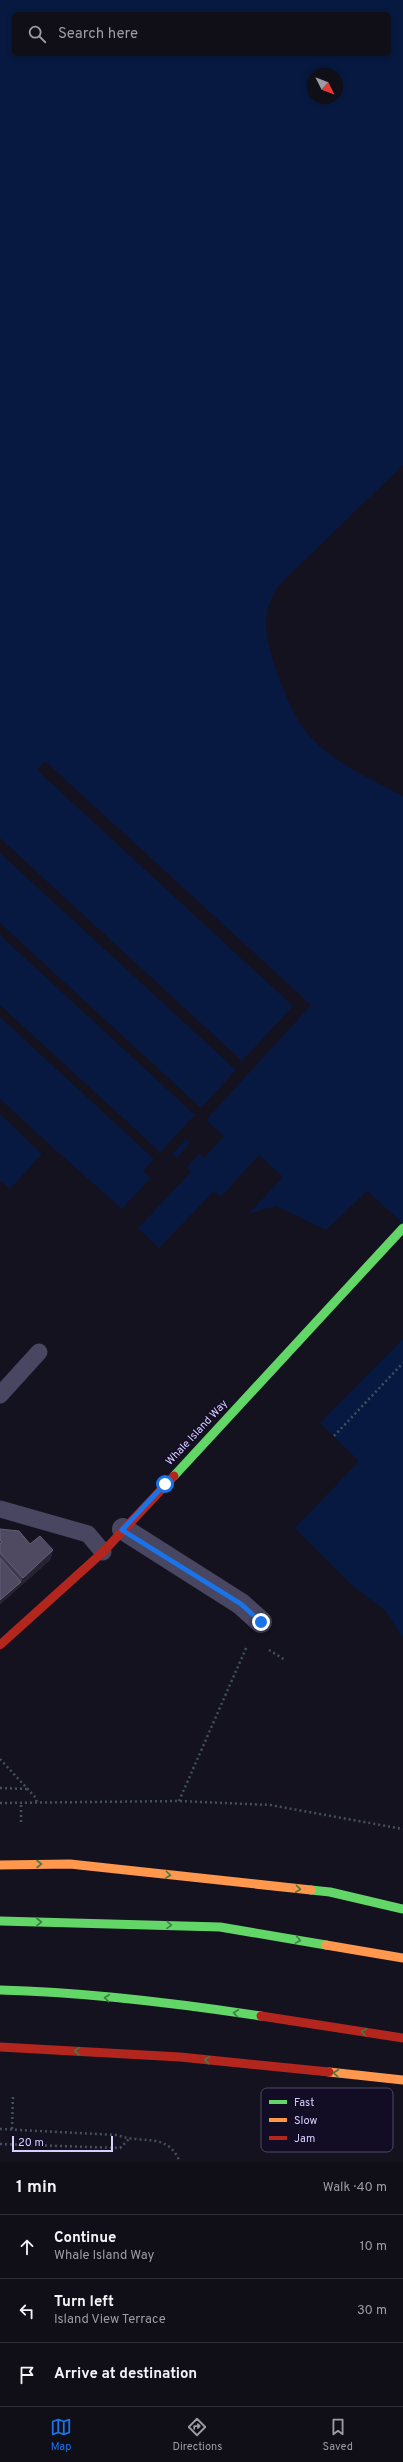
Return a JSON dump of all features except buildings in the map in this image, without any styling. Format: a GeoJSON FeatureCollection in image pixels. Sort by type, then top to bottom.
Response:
{"type":"FeatureCollection","features":[{"type":"Feature","properties":{"kind":"main road","name":"Whale Island Way"},"geometry":{"type":"LineString","coordinates":[[0,1645],[103,1552],[403,1228]]}},
{"type":"Feature","properties":{"kind":"main road"},"geometry":{"type":"LineString","coordinates":[[0,1865],[70,1864],[322,1891],[403,1909]]}},
{"type":"Feature","properties":{"kind":"main road"},"geometry":{"type":"LineString","coordinates":[[0,1921],[220,1927],[403,1958]]}},
{"type":"Feature","properties":{"kind":"main road"},"geometry":{"type":"LineString","coordinates":[[0,1990],[42,1991],[193,2006],[403,2038]]}},
{"type":"Feature","properties":{"kind":"main road"},"geometry":{"type":"LineString","coordinates":[[0,2047],[180,2057],[403,2080]]}},
{"type":"Feature","properties":{"kind":"street"},"geometry":{"type":"LineString","coordinates":[[122,1530],[241,1604],[261,1622]]}},
{"type":"Feature","properties":{"kind":"lane"},"geometry":{"type":"LineString","coordinates":[[0,1395],[39,1352]]}},
{"type":"Feature","properties":{"kind":"lane"},"geometry":{"type":"LineString","coordinates":[[0,1509],[88,1534],[103,1552]]}},
{"type":"Feature","properties":{"kind":"path"},"geometry":{"type":"LineString","coordinates":[[334,1436],[403,1363]]}},
{"type":"Feature","properties":{"kind":"path"},"geometry":{"type":"LineString","coordinates":[[179,1801],[248,1644]]}},
{"type":"Feature","properties":{"kind":"path"},"geometry":{"type":"LineString","coordinates":[[0,1760],[36,1798],[37,1804]]}},
{"type":"Feature","properties":{"kind":"path"},"geometry":{"type":"LineString","coordinates":[[0,1788],[28,1789]]}},
{"type":"Feature","properties":{"kind":"path"},"geometry":{"type":"LineString","coordinates":[[0,1803],[37,1804],[179,1801],[270,1805],[403,1829]]}},
{"type":"Feature","properties":{"kind":"path"},"geometry":{"type":"LineString","coordinates":[[21,1804],[21,1822]]}},
{"type":"Feature","properties":{"kind":"path"},"geometry":{"type":"LineString","coordinates":[[12,2129],[13,2094]]}},
{"type":"Feature","properties":{"kind":"path"},"geometry":{"type":"LineString","coordinates":[[0,2129],[117,2135],[129,2140],[167,2144],[175,2151],[180,2162]]}},
{"type":"Feature","properties":{"kind":"path"},"geometry":{"type":"LineString","coordinates":[[0,2144],[120,2148],[129,2140]]}},
{"type":"Feature","properties":{"kind":"water"},"geometry":{"type":"Polygon","coordinates":[[[0,0],[403,0],[403,465],[278,586],[266,615],[266,626],[270,651],[280,682],[300,723],[307,733],[316,743],[339,761],[403,796],[403,1223],[367,1191],[326,1230],[276,1206],[248,1214],[283,1177],[259,1155],[221,1197],[214,1191],[159,1248],[138,1228],[191,1172],[173,1154],[122,1209],[50,1145],[10,1189],[0,1180],[0,0]]]}},
{"type":"Feature","properties":{"kind":"water"},"geometry":{"type":"Polygon","coordinates":[[[403,1339],[403,1638],[385,1610],[354,1587],[295,1528],[359,1461],[320,1423],[403,1339]]]}},
{"type":"Feature","properties":{"kind":"pier"},"geometry":{"type":"Polygon","coordinates":[[[45,761],[311,1005],[206,1120],[224,1136],[204,1158],[199,1154],[187,1167],[177,1158],[190,1143],[186,1139],[150,1178],[143,1171],[154,1159],[0,1017],[0,1005],[160,1152],[195,1115],[0,935],[0,923],[201,1108],[236,1070],[0,853],[0,838],[242,1061],[293,1006],[37,770],[45,761]]]}},
{"type":"Feature","properties":{"kind":"pier"},"geometry":{"type":"Polygon","coordinates":[[[0,1099],[50,1145],[42,1154],[0,1114],[0,1099]]]}},
{"type":"Feature","properties":{"kind":"traffic: fast"},"geometry":{"type":"LineString","coordinates":[[174,1476],[403,1228]]}},
{"type":"Feature","properties":{"kind":"traffic: fast"},"geometry":{"type":"LineString","coordinates":[[311,1890],[330,1892],[403,1909]]}},
{"type":"Feature","properties":{"kind":"traffic: fast"},"geometry":{"type":"LineString","coordinates":[[0,1921],[220,1927],[326,1945]]}},
{"type":"Feature","properties":{"kind":"traffic: fast"},"geometry":{"type":"LineString","coordinates":[[0,1990],[65,1993],[131,1999],[261,2016]]}},
{"type":"Feature","properties":{"kind":"traffic: slow"},"geometry":{"type":"LineString","coordinates":[[0,1865],[70,1864],[311,1890]]}},
{"type":"Feature","properties":{"kind":"traffic: slow"},"geometry":{"type":"LineString","coordinates":[[326,1945],[403,1958]]}},
{"type":"Feature","properties":{"kind":"traffic: slow"},"geometry":{"type":"LineString","coordinates":[[329,2072],[403,2080]]}},
{"type":"Feature","properties":{"kind":"traffic: jam"},"geometry":{"type":"LineString","coordinates":[[0,1645],[103,1552],[174,1476]]}},
{"type":"Feature","properties":{"kind":"traffic: jam"},"geometry":{"type":"LineString","coordinates":[[261,2016],[403,2038]]}},
{"type":"Feature","properties":{"kind":"traffic: jam"},"geometry":{"type":"LineString","coordinates":[[0,2047],[180,2057],[329,2072]]}},
{"type":"Feature","properties":{"kind":"route"},"geometry":{"type":"LineString","coordinates":[[165,1484],[122,1530],[241,1604],[261,1622]]}}]}
